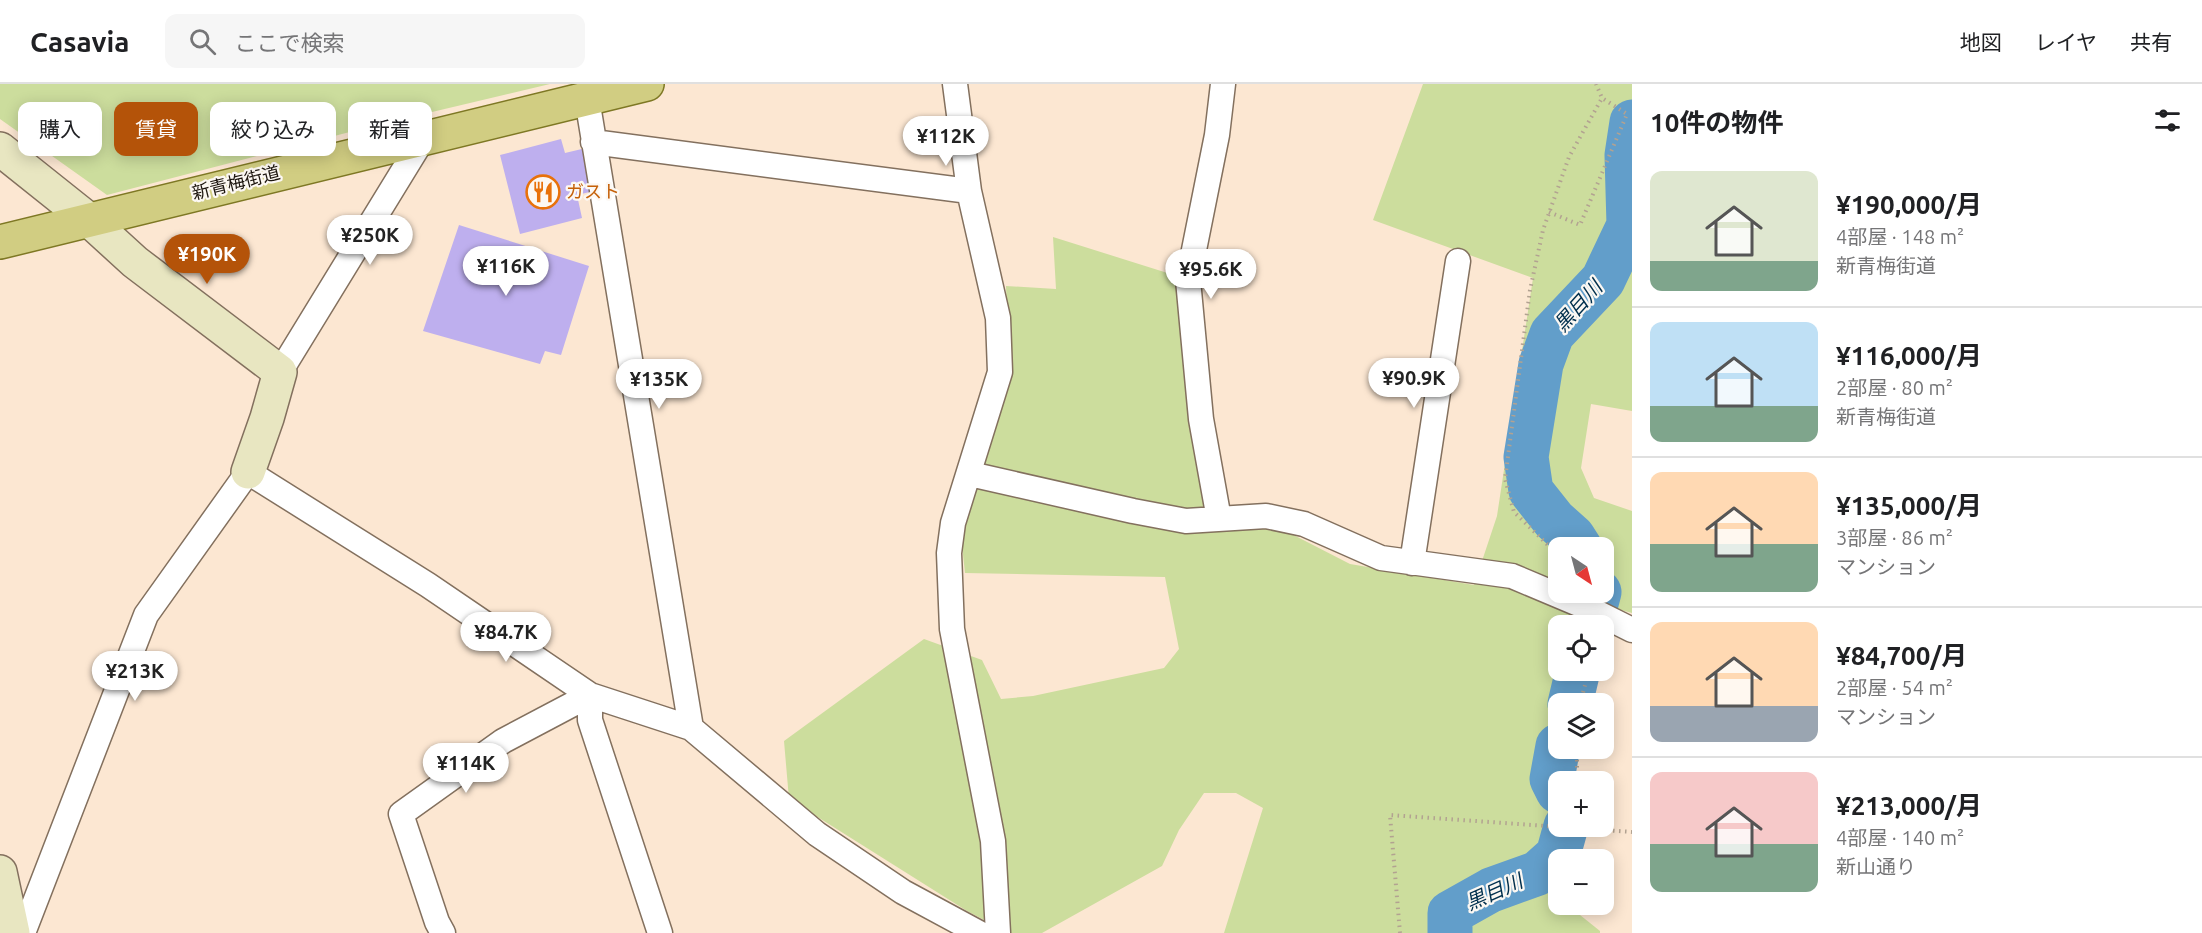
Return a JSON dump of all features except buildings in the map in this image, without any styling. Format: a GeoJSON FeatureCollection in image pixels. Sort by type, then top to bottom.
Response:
{"type":"FeatureCollection","features":[{"type":"Feature","properties":{"kind":"main road","name":"新青梅街道"},"geometry":{"type":"LineString","coordinates":[[432,135],[647,84]]}},
{"type":"Feature","properties":{"kind":"main road","name":"新青梅街道"},"geometry":{"type":"LineString","coordinates":[[0,242],[348,156]]}},
{"type":"Feature","properties":{"kind":"street"},"geometry":{"type":"LineString","coordinates":[[954,84],[969,191],[998,318],[1000,372],[953,523],[949,553],[952,629],[993,841],[998,933]]}},
{"type":"Feature","properties":{"kind":"street"},"geometry":{"type":"LineString","coordinates":[[1219,519],[1202,419],[1188,280],[1216,135],[1223,84]]}},
{"type":"Feature","properties":{"kind":"street"},"geometry":{"type":"LineString","coordinates":[[587,99],[691,728]]}},
{"type":"Feature","properties":{"kind":"street"},"geometry":{"type":"LineString","coordinates":[[593,142],[969,191]]}},
{"type":"Feature","properties":{"kind":"street"},"geometry":{"type":"LineString","coordinates":[[0,149],[88,220],[135,262],[280,372]]}},
{"type":"Feature","properties":{"kind":"street"},"geometry":{"type":"LineString","coordinates":[[23,933],[146,615],[248,472],[280,372],[412,156]]}},
{"type":"Feature","properties":{"kind":"street"},"geometry":{"type":"LineString","coordinates":[[1412,563],[1458,261]]}},
{"type":"Feature","properties":{"kind":"street"},"geometry":{"type":"LineString","coordinates":[[248,472],[428,585],[590,695],[691,728],[817,834],[903,892],[979,933]]}},
{"type":"Feature","properties":{"kind":"street"},"geometry":{"type":"LineString","coordinates":[[970,474],[1133,511],[1186,520],[1266,516],[1304,524],[1381,558],[1512,576],[1592,610],[1632,630]]}},
{"type":"Feature","properties":{"kind":"street"},"geometry":{"type":"LineString","coordinates":[[443,933],[437,922],[400,814],[503,741],[590,695]]}},
{"type":"Feature","properties":{"kind":"street"},"geometry":{"type":"LineString","coordinates":[[590,695],[590,720],[660,933]]}},
{"type":"Feature","properties":{"kind":"street"},"geometry":{"type":"LineString","coordinates":[[0,872],[13,933]]}},
{"type":"Feature","properties":{"kind":"path"},"geometry":{"type":"LineString","coordinates":[[1549,212],[1580,225],[1627,114],[1602,98],[1596,84]]}},
{"type":"Feature","properties":{"kind":"path"},"geometry":{"type":"LineString","coordinates":[[1548,545],[1514,513],[1505,479],[1530,290],[1543,230],[1569,157],[1602,98]]}},
{"type":"Feature","properties":{"kind":"path"},"geometry":{"type":"LineString","coordinates":[[1400,933],[1390,815],[1548,826]]}},
{"type":"Feature","properties":{"kind":"path"},"geometry":{"type":"LineString","coordinates":[[1614,831],[1632,832]]}},
{"type":"Feature","properties":{"kind":"green space"},"geometry":{"type":"Polygon","coordinates":[[[0,84],[550,84],[432,112],[432,102],[348,102],[348,132],[336,136],[336,102],[210,102],[210,156],[257,156],[107,195],[52,156],[102,156],[102,102],[18,102],[18,132],[0,119],[0,84]]]}},
{"type":"Feature","properties":{"kind":"green space"},"geometry":{"type":"Polygon","coordinates":[[[1423,84],[1632,84],[1632,411],[1591,404],[1581,468],[1594,498],[1632,511],[1632,613],[1621,610],[1614,621],[1614,615],[1548,615],[1548,681],[1593,681],[1589,693],[1548,693],[1548,759],[1570,759],[1567,771],[1548,771],[1548,837],[1581,837],[1579,849],[1548,849],[1548,915],[1580,915],[1600,933],[1224,933],[1263,808],[1236,793],[1204,793],[1179,830],[1162,866],[1042,933],[1009,933],[967,911],[789,799],[784,741],[924,639],[982,660],[1001,699],[1033,696],[1164,668],[1179,649],[1165,577],[965,573],[961,536],[1009,368],[1006,286],[1056,289],[1053,237],[1177,276],[1212,530],[1276,526],[1350,564],[1474,585],[1497,516],[1533,278],[1373,220],[1423,84]]]}},
{"type":"Feature","properties":{"kind":"waterway","name":"黒目川"},"geometry":{"type":"LineString","coordinates":[[1573,537],[1554,520],[1531,491],[1526,457],[1541,364],[1552,334],[1603,280],[1629,225],[1627,155],[1632,122]]}},
{"type":"Feature","properties":{"kind":"waterway","name":"黒目川"},"geometry":{"type":"LineString","coordinates":[[1593,615],[1596,603]]}},
{"type":"Feature","properties":{"kind":"waterway","name":"黒目川"},"geometry":{"type":"LineString","coordinates":[[1573,693],[1575,681]]}},
{"type":"Feature","properties":{"kind":"waterway","name":"黒目川"},"geometry":{"type":"LineString","coordinates":[[1553,771],[1556,759]]}},
{"type":"Feature","properties":{"kind":"waterway","name":"黒目川"},"geometry":{"type":"LineString","coordinates":[[1450,933],[1450,913],[1491,890],[1538,873],[1558,855],[1563,837]]}},
{"type":"Feature","properties":{"kind":"place","name":"ガスト"},"geometry":{"type":"Point","coordinates":[543,192]}}]}
